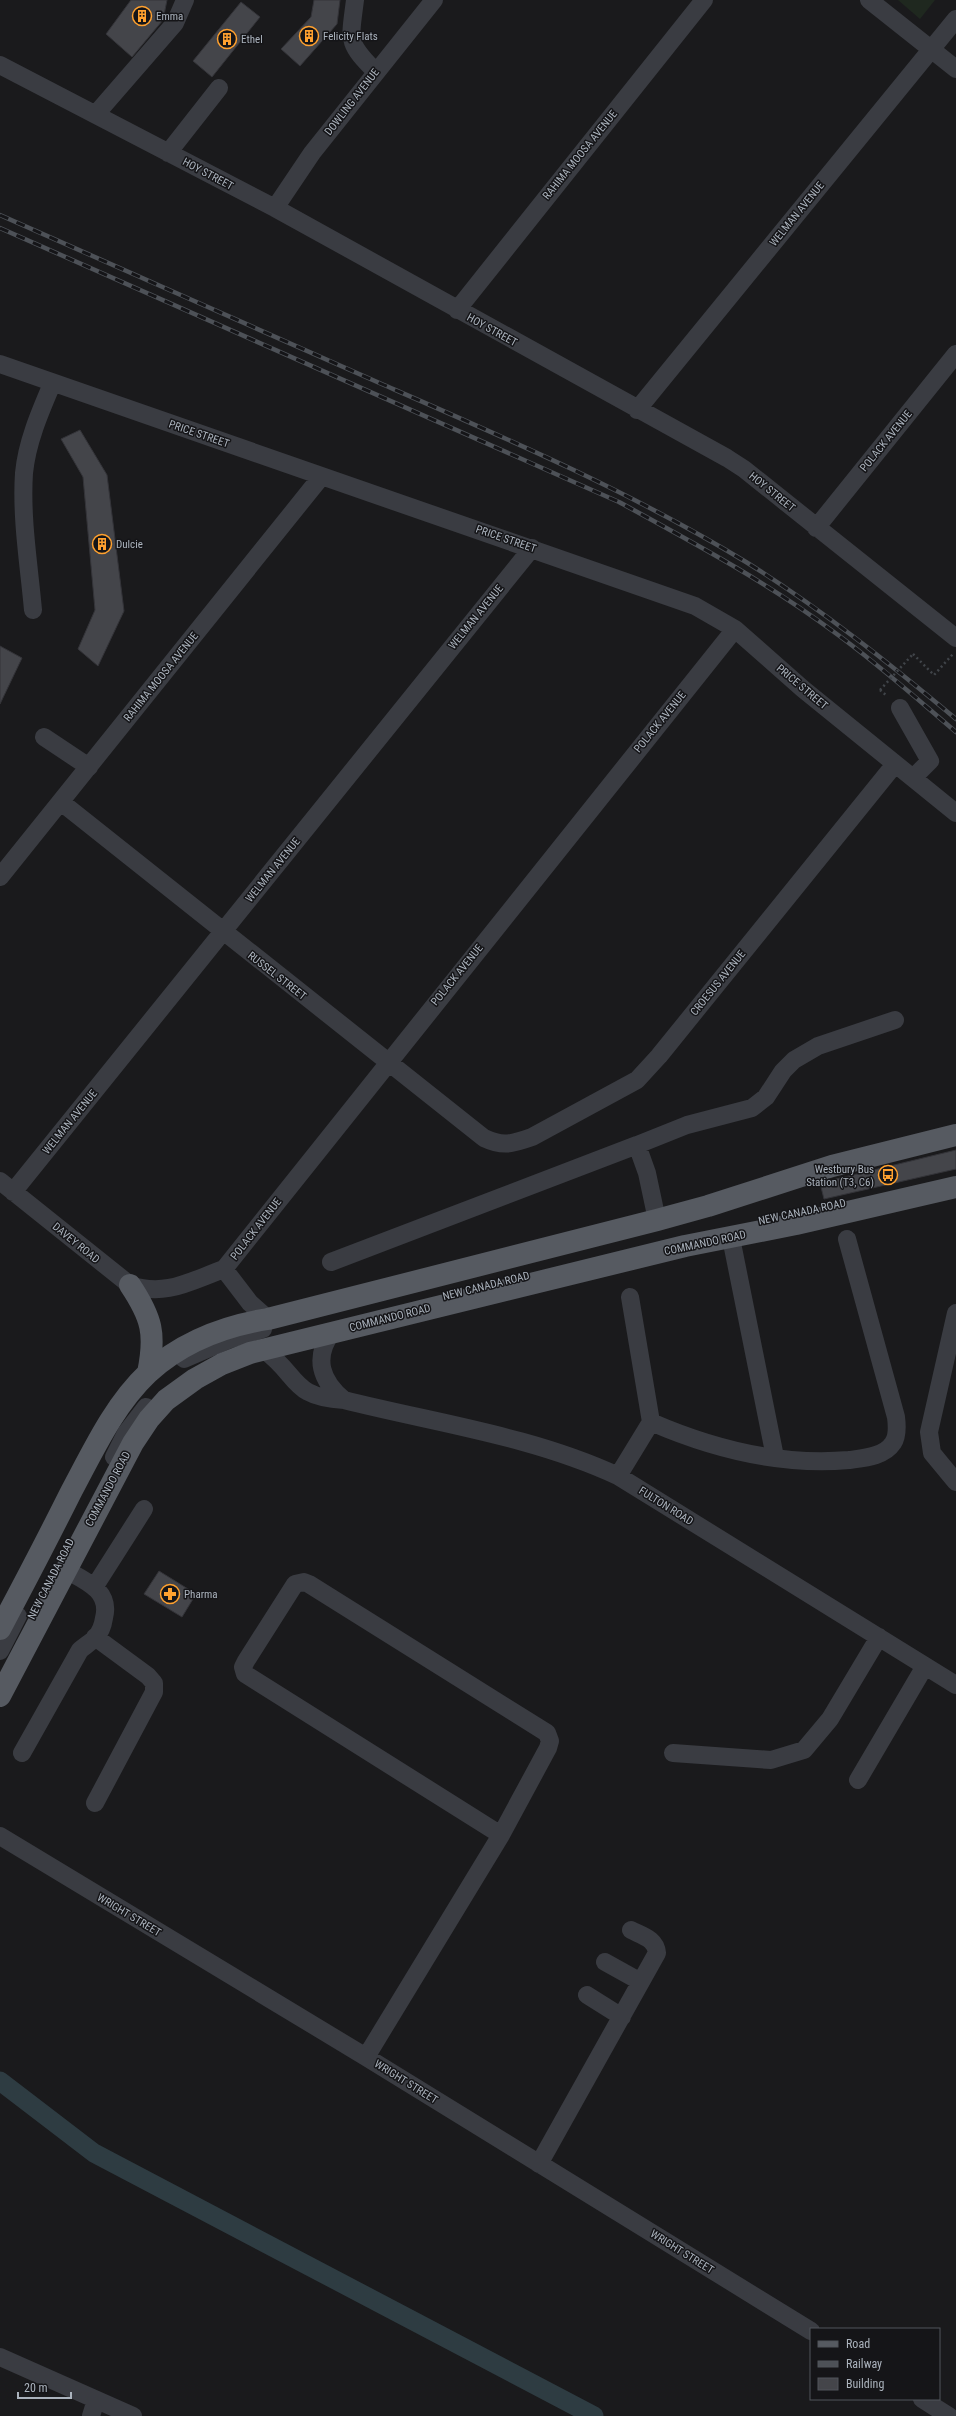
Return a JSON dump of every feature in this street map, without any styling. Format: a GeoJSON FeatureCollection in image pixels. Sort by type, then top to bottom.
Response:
{"type":"FeatureCollection","features":[{"type":"Feature","properties":{"kind":"main road"},"geometry":{"type":"LineString","coordinates":[[0,1629],[105,1430],[130,1393],[148,1373],[171,1355],[207,1335],[242,1323],[268,1319],[657,1220],[708,1206],[832,1166],[956,1136]]}},
{"type":"Feature","properties":{"kind":"main road","name":"COMMANDO ROAD"},"geometry":{"type":"LineString","coordinates":[[0,1696],[133,1442],[149,1419],[166,1400],[196,1379],[222,1364],[250,1353],[332,1332],[685,1246],[731,1238],[956,1188]]}},
{"type":"Feature","properties":{"kind":"main road"},"geometry":{"type":"LineString","coordinates":[[130,1285],[143,1306],[150,1322],[153,1349],[148,1373]]}},
{"type":"Feature","properties":{"kind":"street"},"geometry":{"type":"LineString","coordinates":[[96,114],[175,23],[185,0]]}},
{"type":"Feature","properties":{"kind":"street"},"geometry":{"type":"LineString","coordinates":[[355,0],[350,38],[352,45],[376,72]]}},
{"type":"Feature","properties":{"kind":"street","name":"DOWLING AVENUE"},"geometry":{"type":"LineString","coordinates":[[275,208],[312,153],[434,0]]}},
{"type":"Feature","properties":{"kind":"street","name":"RAHIMA MOOSA AVENUE"},"geometry":{"type":"LineString","coordinates":[[457,310],[704,0]]}},
{"type":"Feature","properties":{"kind":"street"},"geometry":{"type":"LineString","coordinates":[[869,0],[956,69]]}},
{"type":"Feature","properties":{"kind":"street","name":"WELMAN AVENUE"},"geometry":{"type":"LineString","coordinates":[[637,410],[956,19]]}},
{"type":"Feature","properties":{"kind":"street","name":"HOY STREET"},"geometry":{"type":"LineString","coordinates":[[0,65],[275,208],[744,469],[816,528],[956,638]]}},
{"type":"Feature","properties":{"kind":"street"},"geometry":{"type":"LineString","coordinates":[[168,152],[219,88]]}},
{"type":"Feature","properties":{"kind":"street","name":"POLACK AVENUE"},"geometry":{"type":"LineString","coordinates":[[816,528],[956,354]]}},
{"type":"Feature","properties":{"kind":"street","name":"PRICE STREET"},"geometry":{"type":"LineString","coordinates":[[0,364],[52,384],[532,548],[695,606],[735,629],[803,689],[956,813]]}},
{"type":"Feature","properties":{"kind":"street"},"geometry":{"type":"LineString","coordinates":[[33,610],[24,495],[24,472],[29,447],[52,384]]}},
{"type":"Feature","properties":{"kind":"street","name":"RAHIMA MOOSA AVENUE"},"geometry":{"type":"LineString","coordinates":[[0,877],[321,477]]}},
{"type":"Feature","properties":{"kind":"street","name":"WELMAN AVENUE"},"geometry":{"type":"LineString","coordinates":[[7,1186],[223,933],[532,548]]}},
{"type":"Feature","properties":{"kind":"street","name":"POLACK AVENUE"},"geometry":{"type":"LineString","coordinates":[[159,1291],[224,1269],[735,629]]}},
{"type":"Feature","properties":{"kind":"street"},"geometry":{"type":"LineString","coordinates":[[900,708],[930,761],[913,778]]}},
{"type":"Feature","properties":{"kind":"street"},"geometry":{"type":"LineString","coordinates":[[44,737],[89,767]]}},
{"type":"Feature","properties":{"kind":"street","name":"CROESUS AVENUE"},"geometry":{"type":"LineString","coordinates":[[498,1144],[514,1143],[532,1138],[637,1080],[659,1056],[895,764]]}},
{"type":"Feature","properties":{"kind":"street","name":"RUSSEL STREET"},"geometry":{"type":"LineString","coordinates":[[60,802],[223,933],[484,1138],[498,1144]]}},
{"type":"Feature","properties":{"kind":"street"},"geometry":{"type":"LineString","coordinates":[[331,1262],[687,1125],[752,1108],[766,1097],[783,1071],[794,1060],[818,1046],[895,1020]]}},
{"type":"Feature","properties":{"kind":"street"},"geometry":{"type":"LineString","coordinates":[[637,1145],[647,1173],[657,1220]]}},
{"type":"Feature","properties":{"kind":"street","name":"NEW CANADA ROAD"},"geometry":{"type":"LineString","coordinates":[[0,1651],[113,1435],[136,1399],[157,1377],[184,1358],[228,1340],[259,1330],[727,1211],[832,1176],[956,1146]]}},
{"type":"Feature","properties":{"kind":"street","name":"NEW CANADA ROAD"},"geometry":{"type":"LineString","coordinates":[[0,1678],[126,1433],[142,1410],[165,1388],[202,1363],[225,1352],[272,1338],[721,1230],[956,1177]]}},
{"type":"Feature","properties":{"kind":"street","name":"DAVEY ROAD"},"geometry":{"type":"LineString","coordinates":[[7,1186],[130,1285],[146,1291],[159,1291]]}},
{"type":"Feature","properties":{"kind":"street"},"geometry":{"type":"LineString","coordinates":[[731,1238],[775,1457]]}},
{"type":"Feature","properties":{"kind":"street"},"geometry":{"type":"LineString","coordinates":[[651,1422],[697,1440],[748,1454],[825,1462],[859,1459],[885,1451],[894,1443],[897,1431],[896,1417],[847,1239]]}},
{"type":"Feature","properties":{"kind":"street"},"geometry":{"type":"LineString","coordinates":[[224,1269],[250,1303],[268,1319]]}},
{"type":"Feature","properties":{"kind":"street"},"geometry":{"type":"LineString","coordinates":[[618,1476],[651,1422],[630,1297]]}},
{"type":"Feature","properties":{"kind":"street"},"geometry":{"type":"LineString","coordinates":[[956,1314],[929,1432],[932,1453],[956,1482]]}},
{"type":"Feature","properties":{"kind":"street"},"geometry":{"type":"LineString","coordinates":[[332,1332],[323,1350],[323,1372],[327,1382],[344,1400]]}},
{"type":"Feature","properties":{"kind":"street","name":"FULTON ROAD"},"geometry":{"type":"LineString","coordinates":[[264,1350],[280,1364],[296,1384],[305,1391],[318,1397],[344,1400],[543,1447],[591,1463],[618,1476],[956,1685]]}},
{"type":"Feature","properties":{"kind":"street"},"geometry":{"type":"LineString","coordinates":[[95,1586],[144,1509]]}},
{"type":"Feature","properties":{"kind":"street"},"geometry":{"type":"LineString","coordinates":[[22,1753],[80,1650],[95,1637],[103,1624],[106,1610],[103,1596],[95,1586],[66,1570]]}},
{"type":"Feature","properties":{"kind":"street"},"geometry":{"type":"LineString","coordinates":[[366,2057],[501,1835],[548,1748],[550,1741],[547,1733],[309,1584],[304,1582],[295,1584],[246,1661],[243,1668],[245,1674],[501,1835]]}},
{"type":"Feature","properties":{"kind":"street"},"geometry":{"type":"LineString","coordinates":[[95,1637],[148,1676],[154,1683],[154,1692],[95,1803]]}},
{"type":"Feature","properties":{"kind":"street"},"geometry":{"type":"LineString","coordinates":[[673,1753],[771,1760],[804,1750],[830,1719],[879,1637]]}},
{"type":"Feature","properties":{"kind":"street"},"geometry":{"type":"LineString","coordinates":[[858,1780],[925,1666]]}},
{"type":"Feature","properties":{"kind":"street","name":"WRIGHT STREET"},"geometry":{"type":"LineString","coordinates":[[0,1836],[366,2057],[810,2330]]}},
{"type":"Feature","properties":{"kind":"street"},"geometry":{"type":"LineString","coordinates":[[539,2164],[657,1953],[656,1946],[653,1941],[631,1930]]}},
{"type":"Feature","properties":{"kind":"street"},"geometry":{"type":"LineString","coordinates":[[605,1962],[641,1982]]}},
{"type":"Feature","properties":{"kind":"street"},"geometry":{"type":"LineString","coordinates":[[587,1996],[622,2017]]}},
{"type":"Feature","properties":{"kind":"street"},"geometry":{"type":"LineString","coordinates":[[0,2357],[93,2408],[133,2416]]}},
{"type":"Feature","properties":{"kind":"street"},"geometry":{"type":"LineString","coordinates":[[924,2400],[949,2416]]}},
{"type":"Feature","properties":{"kind":"path"},"geometry":{"type":"LineString","coordinates":[[880,690],[912,654],[934,675],[956,651]]}},
{"type":"Feature","properties":{"kind":"shaded area"},"geometry":{"type":"Polygon","coordinates":[[[898,0],[935,0],[920,19],[898,0]]]}},
{"type":"Feature","properties":{"kind":"building","name":"Emma"},"geometry":{"type":"Polygon","coordinates":[[[131,0],[167,0],[163,20],[132,57],[106,34],[131,0]]]}},
{"type":"Feature","properties":{"kind":"building","name":"Felicity Flats"},"geometry":{"type":"Polygon","coordinates":[[[314,0],[340,0],[337,24],[300,66],[281,49],[311,17],[314,0]]]}},
{"type":"Feature","properties":{"kind":"building","name":"Ethel"},"geometry":{"type":"Polygon","coordinates":[[[241,2],[260,17],[212,77],[193,61],[241,2]]]}},
{"type":"Feature","properties":{"kind":"building","name":"Dulcie"},"geometry":{"type":"Polygon","coordinates":[[[80,430],[107,475],[124,611],[98,666],[78,649],[95,610],[83,477],[61,439],[80,430]]]}},
{"type":"Feature","properties":{"kind":"building"},"geometry":{"type":"Polygon","coordinates":[[[0,646],[22,658],[0,704],[0,646]]]}},
{"type":"Feature","properties":{"kind":"building","name":"Westbury Bus Station (T3, C6)"},"geometry":{"type":"Polygon","coordinates":[[[956,1150],[956,1169],[824,1199],[820,1183],[956,1150]]]}},
{"type":"Feature","properties":{"kind":"building","name":"Pharma"},"geometry":{"type":"Polygon","coordinates":[[[159,1571],[196,1594],[182,1617],[144,1594],[159,1571]]]}},
{"type":"Feature","properties":{"kind":"waterway"},"geometry":{"type":"LineString","coordinates":[[0,2081],[94,2153],[594,2416]]}},
{"type":"Feature","properties":{"kind":"railway"},"geometry":{"type":"LineString","coordinates":[[0,215],[523,446],[614,489],[658,512],[746,562],[801,598],[880,657],[956,719]]}},
{"type":"Feature","properties":{"kind":"railway"},"geometry":{"type":"LineString","coordinates":[[0,228],[619,502],[729,563],[809,614],[866,656],[956,732]]}},
{"type":"Feature","properties":{"kind":"place","name":"Emma"},"geometry":{"type":"Point","coordinates":[142,16]}},
{"type":"Feature","properties":{"kind":"place","name":"Felicity Flats"},"geometry":{"type":"Point","coordinates":[309,36]}},
{"type":"Feature","properties":{"kind":"place","name":"Ethel"},"geometry":{"type":"Point","coordinates":[227,39]}},
{"type":"Feature","properties":{"kind":"place","name":"Dulcie"},"geometry":{"type":"Point","coordinates":[102,544]}},
{"type":"Feature","properties":{"kind":"place","name":"Westbury Bus Station (T3, C6)"},"geometry":{"type":"Point","coordinates":[888,1175]}},
{"type":"Feature","properties":{"kind":"place","name":"Pharma"},"geometry":{"type":"Point","coordinates":[170,1594]}}]}
